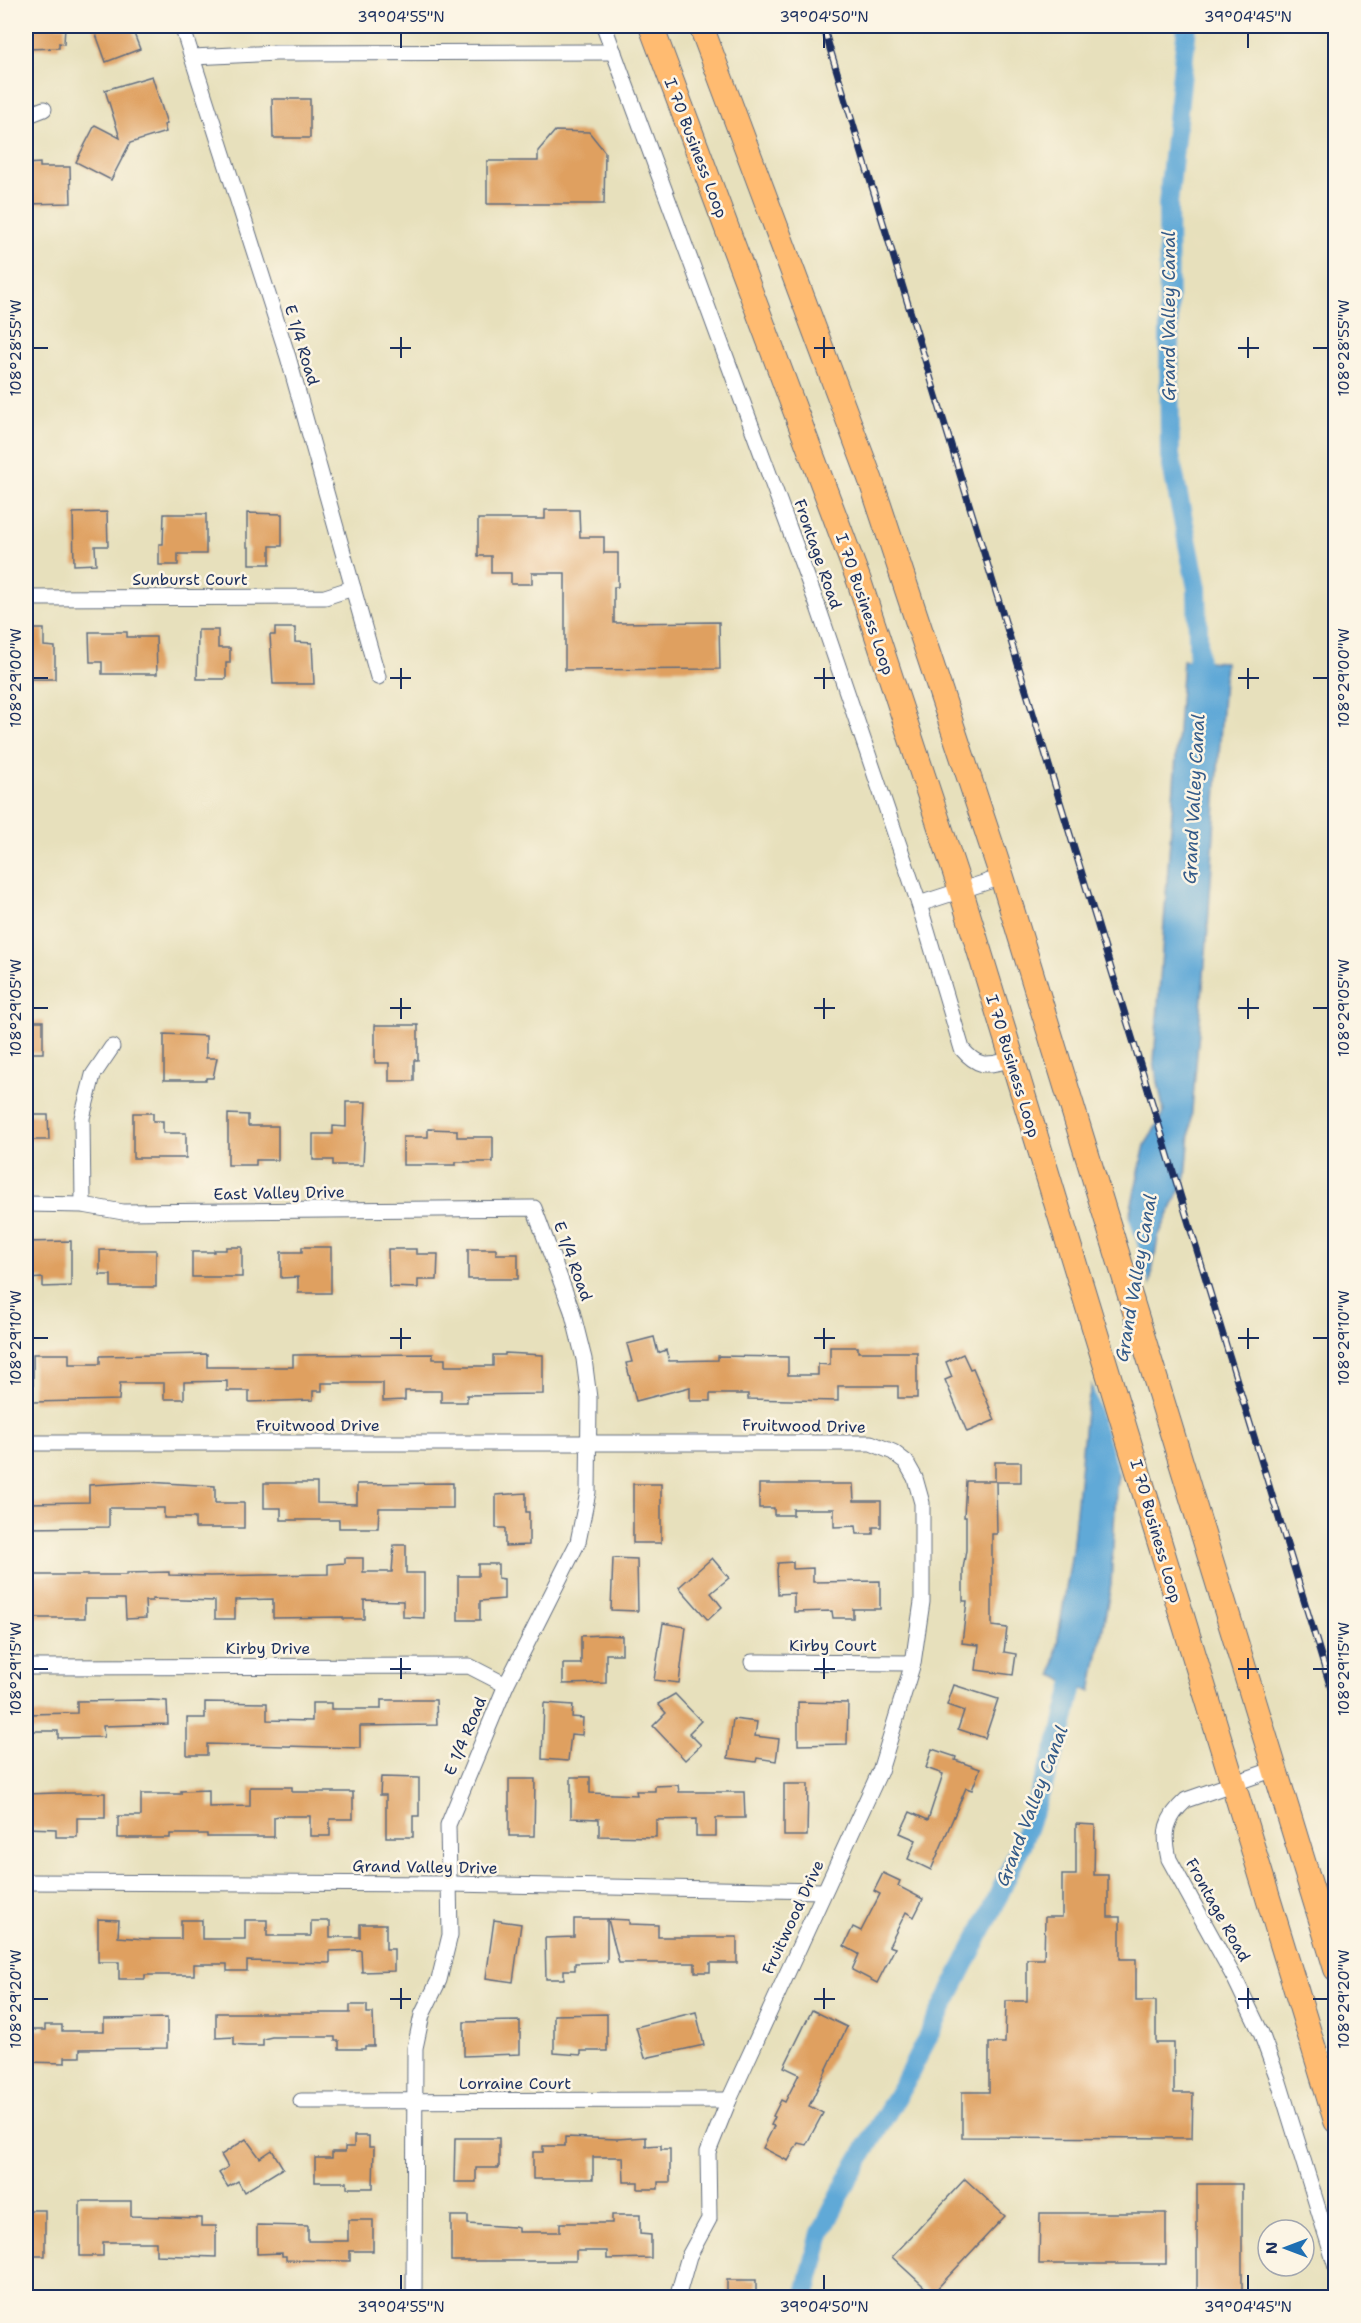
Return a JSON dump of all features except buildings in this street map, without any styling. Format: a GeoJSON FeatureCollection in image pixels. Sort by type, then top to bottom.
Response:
{"type":"FeatureCollection","features":[{"type":"Feature","properties":{"kind":"main road","name":"I 70 Business Loop"},"geometry":{"type":"LineString","coordinates":[[651,26],[859,581],[961,891],[1335,2121]]}},
{"type":"Feature","properties":{"kind":"main road"},"geometry":{"type":"LineString","coordinates":[[701,26],[871,481],[1002,877],[1111,1228],[1335,1969]]}},
{"type":"Feature","properties":{"kind":"street","name":"E 1/4 Road"},"geometry":{"type":"LineString","coordinates":[[182,26],[288,357],[378,677]]}},
{"type":"Feature","properties":{"kind":"street","name":"Frontage Road"},"geometry":{"type":"LineString","coordinates":[[604,26],[788,520],[919,904],[962,1049],[979,1064],[1011,1060]]}},
{"type":"Feature","properties":{"kind":"street"},"geometry":{"type":"LineString","coordinates":[[193,57],[276,53],[614,52]]}},
{"type":"Feature","properties":{"kind":"street"},"geometry":{"type":"LineString","coordinates":[[26,116],[44,109]]}},
{"type":"Feature","properties":{"kind":"street","name":"Sunburst Court"},"geometry":{"type":"LineString","coordinates":[[26,598],[325,597],[353,588]]}},
{"type":"Feature","properties":{"kind":"street"},"geometry":{"type":"LineString","coordinates":[[919,904],[1002,877]]}},
{"type":"Feature","properties":{"kind":"street"},"geometry":{"type":"LineString","coordinates":[[83,1205],[82,1118],[93,1075],[112,1047]]}},
{"type":"Feature","properties":{"kind":"street","name":"East Valley Drive"},"geometry":{"type":"LineString","coordinates":[[26,1204],[83,1205],[123,1212],[534,1208]]}},
{"type":"Feature","properties":{"kind":"street","name":"E 1/4 Road"},"geometry":{"type":"LineString","coordinates":[[414,2298],[415,2048],[422,2015],[439,1980],[450,1935],[448,1825],[506,1685],[578,1542],[588,1492],[589,1398],[584,1359],[572,1311],[534,1208]]}},
{"type":"Feature","properties":{"kind":"street","name":"Fruitwood Drive"},"geometry":{"type":"LineString","coordinates":[[26,1443],[871,1443],[893,1452],[906,1462],[915,1478],[922,1503],[922,1602],[913,1663],[880,1771],[729,2100],[708,2152],[709,2219],[689,2256],[677,2298]]}},
{"type":"Feature","properties":{"kind":"street","name":"Kirby Court"},"geometry":{"type":"LineString","coordinates":[[752,1662],[913,1663]]}},
{"type":"Feature","properties":{"kind":"street","name":"Kirby Drive"},"geometry":{"type":"LineString","coordinates":[[26,1667],[469,1666],[506,1685]]}},
{"type":"Feature","properties":{"kind":"street","name":"Frontage Road"},"geometry":{"type":"LineString","coordinates":[[1275,1769],[1186,1800],[1174,1810],[1167,1822],[1165,1840],[1169,1859],[1236,1981],[1261,2033],[1279,2082],[1335,2267]]}},
{"type":"Feature","properties":{"kind":"street","name":"Grand Valley Drive"},"geometry":{"type":"LineString","coordinates":[[26,1882],[450,1884],[824,1891]]}},
{"type":"Feature","properties":{"kind":"street","name":"Lorraine Court"},"geometry":{"type":"LineString","coordinates":[[301,2101],[729,2100]]}},
{"type":"Feature","properties":{"kind":"water"},"geometry":{"type":"Polygon","coordinates":[[[1183,660],[1225,662],[1207,941],[1186,1177],[1158,1237],[1116,1488],[1111,1585],[1091,1692],[1052,1675],[1072,1552],[1086,1411],[1145,1145],[1164,1113],[1154,1062],[1183,660]]]}},
{"type":"Feature","properties":{"kind":"pier"},"geometry":{"type":"Polygon","coordinates":[[[1127,1211],[1152,1293],[1120,1478],[1090,1378],[1127,1211]]]}},
{"type":"Feature","properties":{"kind":"waterway","name":"Grand Valley Canal"},"geometry":{"type":"LineString","coordinates":[[1187,26],[1168,204],[1170,456],[1197,588],[1199,688]]}},
{"type":"Feature","properties":{"kind":"waterway","name":"Grand Valley Canal"},"geometry":{"type":"LineString","coordinates":[[805,2298],[821,2233],[848,2179],[905,2082],[991,1912],[1021,1845],[1062,1732],[1079,1660]]}},
{"type":"Feature","properties":{"kind":"railway"},"geometry":{"type":"LineString","coordinates":[[823,26],[1336,1705]]}}]}
